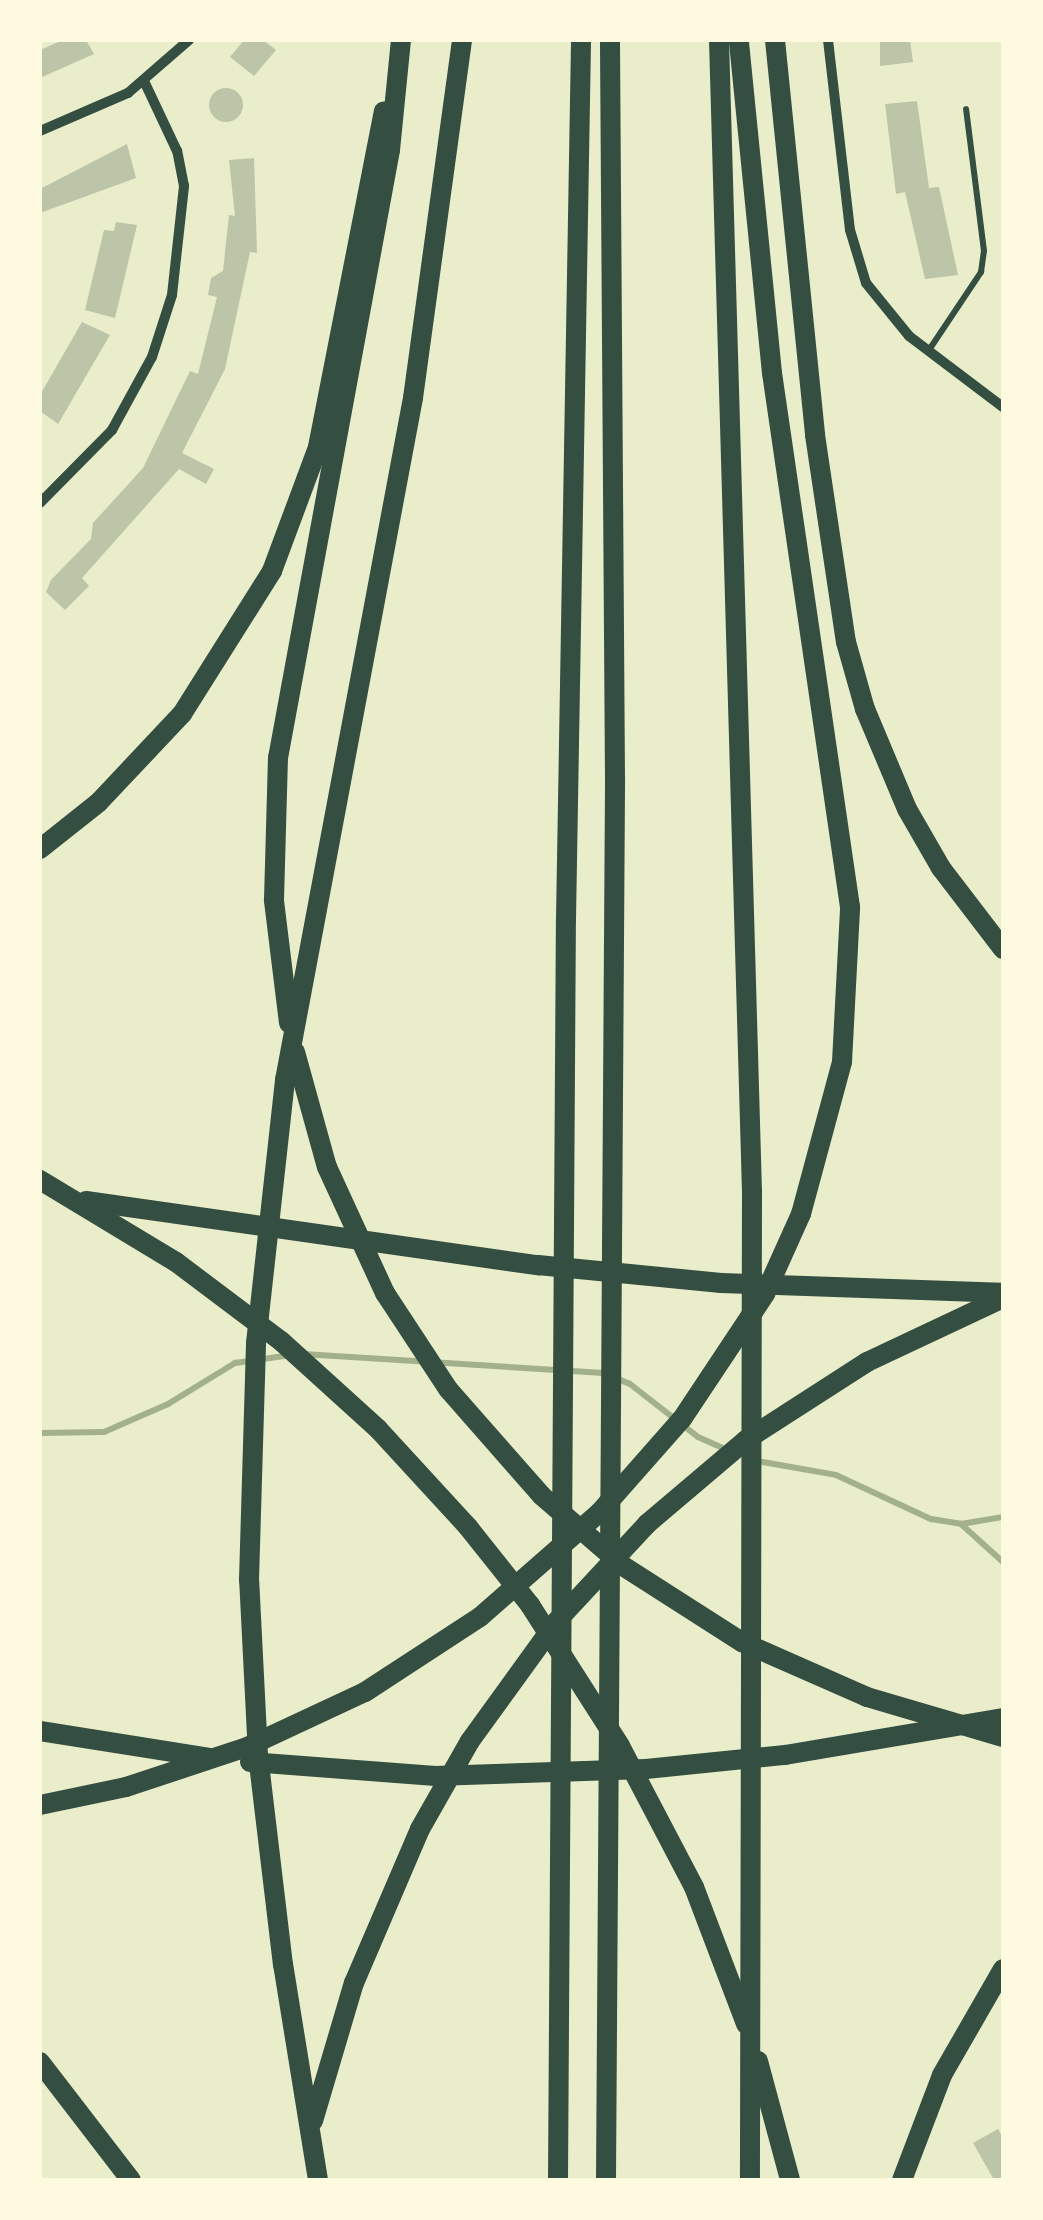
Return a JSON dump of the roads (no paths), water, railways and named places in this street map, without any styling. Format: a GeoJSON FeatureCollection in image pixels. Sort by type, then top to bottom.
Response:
{"type":"FeatureCollection","features":[{"type":"Feature","properties":{"kind":"highway"},"geometry":{"type":"LineString","coordinates":[[401,40],[390,150],[285,716],[275,793],[274,900],[300,1073],[356,1237],[431,1366],[542,1496],[681,1606],[770,1656],[867,1697],[1003,1737]]}},
{"type":"Feature","properties":{"kind":"highway"},"geometry":{"type":"LineString","coordinates":[[312,2178],[266,1840],[249,1544],[254,1363],[276,1148],[413,398],[462,40]]}},
{"type":"Feature","properties":{"kind":"highway"},"geometry":{"type":"LineString","coordinates":[[558,2180],[566,1098],[580,40]]}},
{"type":"Feature","properties":{"kind":"highway"},"geometry":{"type":"LineString","coordinates":[[606,2180],[613,1098],[610,40]]}},
{"type":"Feature","properties":{"kind":"highway"},"geometry":{"type":"LineString","coordinates":[[719,40],[751,1142],[750,2180]]}},
{"type":"Feature","properties":{"kind":"highway"},"geometry":{"type":"LineString","coordinates":[[40,1805],[126,1788],[205,1762],[365,1692],[526,1580],[650,1459],[758,1306],[814,1179],[846,1030],[848,876],[772,373],[739,40]]}},
{"type":"Feature","properties":{"kind":"highway"},"geometry":{"type":"LineString","coordinates":[[774,40],[815,436],[850,659],[907,809],[951,882],[1003,949]]}},
{"type":"Feature","properties":{"kind":"highway"},"geometry":{"type":"LineString","coordinates":[[40,849],[99,802],[182,714],[272,571],[318,447],[375,147],[395,81]]}},
{"type":"Feature","properties":{"kind":"highway"},"geometry":{"type":"LineString","coordinates":[[40,1180],[176,1262],[295,1353],[408,1459],[530,1605],[620,1746],[694,1888],[738,2000],[790,2180]]}},
{"type":"Feature","properties":{"kind":"highway"},"geometry":{"type":"LineString","coordinates":[[40,1192],[296,1235],[538,1264],[721,1283],[1003,1296]]}},
{"type":"Feature","properties":{"kind":"highway"},"geometry":{"type":"LineString","coordinates":[[312,2178],[333,2044],[391,1890],[452,1771],[536,1646],[638,1533],[746,1440],[866,1362],[1003,1296]]}},
{"type":"Feature","properties":{"kind":"highway"},"geometry":{"type":"LineString","coordinates":[[40,1731],[289,1766],[510,1775],[722,1762],[1003,1718]]}},
{"type":"Feature","properties":{"kind":"highway"},"geometry":{"type":"LineString","coordinates":[[902,2180],[942,2075],[1003,1968]]}},
{"type":"Feature","properties":{"kind":"highway"},"geometry":{"type":"LineString","coordinates":[[40,2062],[131,2180]]}},
{"type":"Feature","properties":{"kind":"street"},"geometry":{"type":"LineString","coordinates":[[40,131],[144,81],[190,40]]}},
{"type":"Feature","properties":{"kind":"street"},"geometry":{"type":"LineString","coordinates":[[828,40],[856,261],[890,316],[928,351],[1003,408]]}},
{"type":"Feature","properties":{"kind":"street"},"geometry":{"type":"LineString","coordinates":[[40,503],[112,430],[152,357],[172,295],[184,186],[178,151],[144,81]]}},
{"type":"Feature","properties":{"kind":"lane"},"geometry":{"type":"LineString","coordinates":[[928,351],[981,272],[984,250],[966,109]]}},
{"type":"Feature","properties":{"kind":"waterway"},"geometry":{"type":"LineString","coordinates":[[303,1354],[603,1373],[630,1384],[698,1437],[727,1450]]}},
{"type":"Feature","properties":{"kind":"waterway"},"geometry":{"type":"LineString","coordinates":[[40,1433],[104,1432],[168,1404],[235,1363],[291,1355]]}},
{"type":"Feature","properties":{"kind":"waterway"},"geometry":{"type":"LineString","coordinates":[[757,1461],[836,1475],[931,1519],[961,1524],[1003,1517]]}},
{"type":"Feature","properties":{"kind":"waterway"},"geometry":{"type":"LineString","coordinates":[[961,1524],[1003,1562]]}}]}
